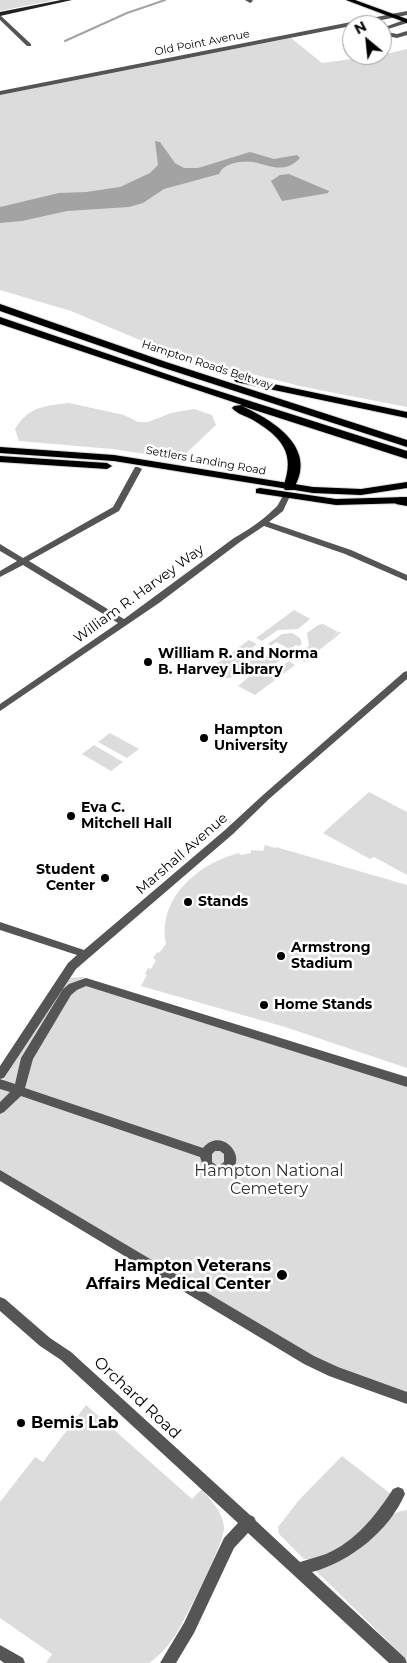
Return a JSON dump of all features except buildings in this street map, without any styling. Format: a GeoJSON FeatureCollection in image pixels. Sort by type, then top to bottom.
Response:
{"type":"FeatureCollection","features":[{"type":"Feature","properties":{"kind":"highway","name":"Hampton Roads Beltway"},"geometry":{"type":"LineString","coordinates":[[0,308],[407,444]]}},
{"type":"Feature","properties":{"kind":"highway","name":"Hampton Roads Beltway"},"geometry":{"type":"LineString","coordinates":[[2,320],[184,383],[407,455]]}},
{"type":"Feature","properties":{"kind":"highway"},"geometry":{"type":"LineString","coordinates":[[2,320],[44,341],[253,415],[275,430],[291,449],[295,470],[288,492]]}},
{"type":"Feature","properties":{"kind":"highway"},"geometry":{"type":"LineString","coordinates":[[78,335],[125,346],[216,375],[407,415]]}},
{"type":"Feature","properties":{"kind":"main road"},"geometry":{"type":"LineString","coordinates":[[0,16],[69,0]]}},
{"type":"Feature","properties":{"kind":"main road"},"geometry":{"type":"LineString","coordinates":[[349,0],[407,20]]}},
{"type":"Feature","properties":{"kind":"main road"},"geometry":{"type":"LineString","coordinates":[[356,0],[396,16]]}},
{"type":"Feature","properties":{"kind":"main road","name":"Settlers Landing Road"},"geometry":{"type":"LineString","coordinates":[[0,450],[114,458],[336,502],[405,501]]}},
{"type":"Feature","properties":{"kind":"main road","name":"Settlers Landing Road"},"geometry":{"type":"LineString","coordinates":[[0,459],[40,460],[138,469],[288,492],[313,490],[361,492],[407,485]]}},
{"type":"Feature","properties":{"kind":"street","name":"Old Point Avenue"},"geometry":{"type":"LineString","coordinates":[[0,93],[407,13]]}},
{"type":"Feature","properties":{"kind":"street"},"geometry":{"type":"LineString","coordinates":[[0,16],[29,45]]}},
{"type":"Feature","properties":{"kind":"street"},"geometry":{"type":"LineString","coordinates":[[392,27],[407,20]]}},
{"type":"Feature","properties":{"kind":"street"},"geometry":{"type":"LineString","coordinates":[[392,35],[397,36],[407,33]]}},
{"type":"Feature","properties":{"kind":"street"},"geometry":{"type":"LineString","coordinates":[[0,574],[116,508],[138,469]]}},
{"type":"Feature","properties":{"kind":"street","name":"William R. Harvey Way"},"geometry":{"type":"LineString","coordinates":[[0,708],[124,623],[263,523],[280,509],[288,492]]}},
{"type":"Feature","properties":{"kind":"street"},"geometry":{"type":"LineString","coordinates":[[263,523],[283,532],[348,552],[407,578]]}},
{"type":"Feature","properties":{"kind":"street"},"geometry":{"type":"LineString","coordinates":[[0,547],[124,623]]}},
{"type":"Feature","properties":{"kind":"street","name":"Marshall Avenue"},"geometry":{"type":"LineString","coordinates":[[0,1075],[72,966],[230,832],[266,797],[407,674]]}},
{"type":"Feature","properties":{"kind":"street"},"geometry":{"type":"LineString","coordinates":[[0,926],[50,940],[85,954]]}},
{"type":"Feature","properties":{"kind":"street"},"geometry":{"type":"LineString","coordinates":[[0,1109],[19,1091],[27,1058],[67,992],[73,987],[86,982],[407,1082]]}},
{"type":"Feature","properties":{"kind":"street"},"geometry":{"type":"LineString","coordinates":[[0,1084],[205,1154]]}},
{"type":"Feature","properties":{"kind":"street"},"geometry":{"type":"LineString","coordinates":[[0,1175],[309,1360],[334,1372],[407,1398]]}},
{"type":"Feature","properties":{"kind":"street","name":"Orchard Road"},"geometry":{"type":"LineString","coordinates":[[0,1303],[45,1342],[66,1356],[156,1440],[249,1522],[400,1663]]}},
{"type":"Feature","properties":{"kind":"street"},"geometry":{"type":"LineString","coordinates":[[299,1569],[333,1558],[355,1543],[389,1508],[398,1494]]}},
{"type":"Feature","properties":{"kind":"street"},"geometry":{"type":"LineString","coordinates":[[166,1663],[189,1628],[229,1543],[249,1522]]}},
{"type":"Feature","properties":{"kind":"street"},"geometry":{"type":"LineString","coordinates":[[0,1652],[18,1663]]}},
{"type":"Feature","properties":{"kind":"green space"},"geometry":{"type":"Polygon","coordinates":[[[0,0],[55,0],[0,11],[0,0]]]}},
{"type":"Feature","properties":{"kind":"green space"},"geometry":{"type":"Polygon","coordinates":[[[291,38],[322,63],[342,60],[342,65],[392,65],[392,53],[407,49],[407,407],[304,387],[224,367],[159,348],[71,311],[0,290],[0,95],[291,38]]]}},
{"type":"Feature","properties":{"kind":"green space"},"geometry":{"type":"Polygon","coordinates":[[[69,403],[124,415],[138,422],[148,422],[171,413],[194,409],[212,415],[216,425],[180,459],[112,449],[19,441],[15,429],[20,421],[32,411],[45,406],[69,403]]]}},
{"type":"Feature","properties":{"kind":"green space"},"geometry":{"type":"Polygon","coordinates":[[[294,610],[310,619],[298,629],[278,630],[262,641],[256,638],[294,610]]]}},
{"type":"Feature","properties":{"kind":"green space"},"geometry":{"type":"Polygon","coordinates":[[[323,624],[338,632],[331,638],[339,632],[341,633],[304,662],[295,657],[309,646],[307,633],[318,625],[323,624]]]}},
{"type":"Feature","properties":{"kind":"green space"},"geometry":{"type":"Polygon","coordinates":[[[292,633],[300,638],[302,644],[290,649],[276,642],[271,646],[268,644],[282,634],[292,633]]]}},
{"type":"Feature","properties":{"kind":"green space"},"geometry":{"type":"Polygon","coordinates":[[[249,640],[257,644],[241,657],[243,670],[227,678],[211,671],[212,669],[208,670],[249,640]]]}},
{"type":"Feature","properties":{"kind":"green space"},"geometry":{"type":"Polygon","coordinates":[[[263,648],[266,649],[261,653],[275,660],[280,657],[283,658],[263,669],[250,665],[248,658],[263,648]]]}},
{"type":"Feature","properties":{"kind":"green space"},"geometry":{"type":"Polygon","coordinates":[[[289,661],[295,665],[255,695],[238,686],[251,675],[272,674],[289,661]]]}},
{"type":"Feature","properties":{"kind":"green space"},"geometry":{"type":"Polygon","coordinates":[[[110,733],[139,749],[127,758],[98,742],[110,733]]]}},
{"type":"Feature","properties":{"kind":"green space"},"geometry":{"type":"Polygon","coordinates":[[[94,745],[123,762],[111,771],[82,754],[94,745]]]}},
{"type":"Feature","properties":{"kind":"green space"},"geometry":{"type":"Polygon","coordinates":[[[369,792],[407,812],[407,875],[374,857],[370,859],[323,833],[369,792]]]}},
{"type":"Feature","properties":{"kind":"green space","name":"Armstrong Stadium"},"geometry":{"type":"Polygon","coordinates":[[[265,845],[407,885],[407,1068],[285,1027],[141,986],[147,975],[145,974],[148,968],[151,969],[156,960],[153,958],[166,944],[165,927],[168,912],[184,885],[209,865],[239,853],[241,855],[251,853],[251,850],[263,851],[265,845]]]}},
{"type":"Feature","properties":{"kind":"green space","name":"Hampton National Cemetery"},"geometry":{"type":"Polygon","coordinates":[[[83,977],[407,1078],[407,1404],[356,1386],[0,1178],[0,1086],[66,978],[83,977]]]}},
{"type":"Feature","properties":{"kind":"green space"},"geometry":{"type":"Polygon","coordinates":[[[86,1405],[192,1499],[202,1489],[222,1518],[224,1529],[218,1549],[183,1623],[168,1645],[149,1663],[46,1663],[52,1654],[0,1618],[0,1502],[35,1457],[43,1462],[86,1405]]]}},
{"type":"Feature","properties":{"kind":"green space"},"geometry":{"type":"Polygon","coordinates":[[[342,1456],[392,1495],[360,1533],[341,1549],[320,1559],[304,1559],[279,1534],[278,1527],[299,1500],[342,1456]]]}},
{"type":"Feature","properties":{"kind":"green space"},"geometry":{"type":"Polygon","coordinates":[[[407,1510],[407,1660],[315,1570],[337,1562],[357,1551],[392,1515],[407,1510]]]}},
{"type":"Feature","properties":{"kind":"shaded area"},"geometry":{"type":"Polygon","coordinates":[[[155,141],[160,142],[175,163],[184,168],[198,168],[250,152],[274,159],[297,155],[300,158],[289,166],[278,168],[249,161],[233,163],[224,167],[219,174],[164,189],[143,203],[129,207],[67,211],[22,221],[0,223],[0,207],[59,193],[86,192],[120,187],[150,173],[158,165],[155,141]]]}},
{"type":"Feature","properties":{"kind":"shaded area"},"geometry":{"type":"Polygon","coordinates":[[[289,174],[329,191],[328,193],[282,201],[271,181],[280,175],[289,174]]]}},
{"type":"Feature","properties":{"kind":"waterway"},"geometry":{"type":"LineString","coordinates":[[65,41],[127,13],[165,0]]}},
{"type":"Feature","properties":{"kind":"place","name":"William R. and Norma B. Harvey Library"},"geometry":{"type":"Point","coordinates":[148,662]}},
{"type":"Feature","properties":{"kind":"place","name":"Hampton University"},"geometry":{"type":"Point","coordinates":[204,738]}},
{"type":"Feature","properties":{"kind":"place","name":"Eva C. Mitchell Hall"},"geometry":{"type":"Point","coordinates":[71,816]}},
{"type":"Feature","properties":{"kind":"place","name":"Student Center"},"geometry":{"type":"Point","coordinates":[105,878]}},
{"type":"Feature","properties":{"kind":"place","name":"Stands"},"geometry":{"type":"Point","coordinates":[188,902]}},
{"type":"Feature","properties":{"kind":"place","name":"Armstrong Stadium"},"geometry":{"type":"Point","coordinates":[281,956]}},
{"type":"Feature","properties":{"kind":"place","name":"Home Stands"},"geometry":{"type":"Point","coordinates":[264,1005]}},
{"type":"Feature","properties":{"kind":"place","name":"Hampton Veterans Affairs Medical Center"},"geometry":{"type":"Point","coordinates":[282,1275]}},
{"type":"Feature","properties":{"kind":"place","name":"Bemis Lab"},"geometry":{"type":"Point","coordinates":[21,1423]}}]}
